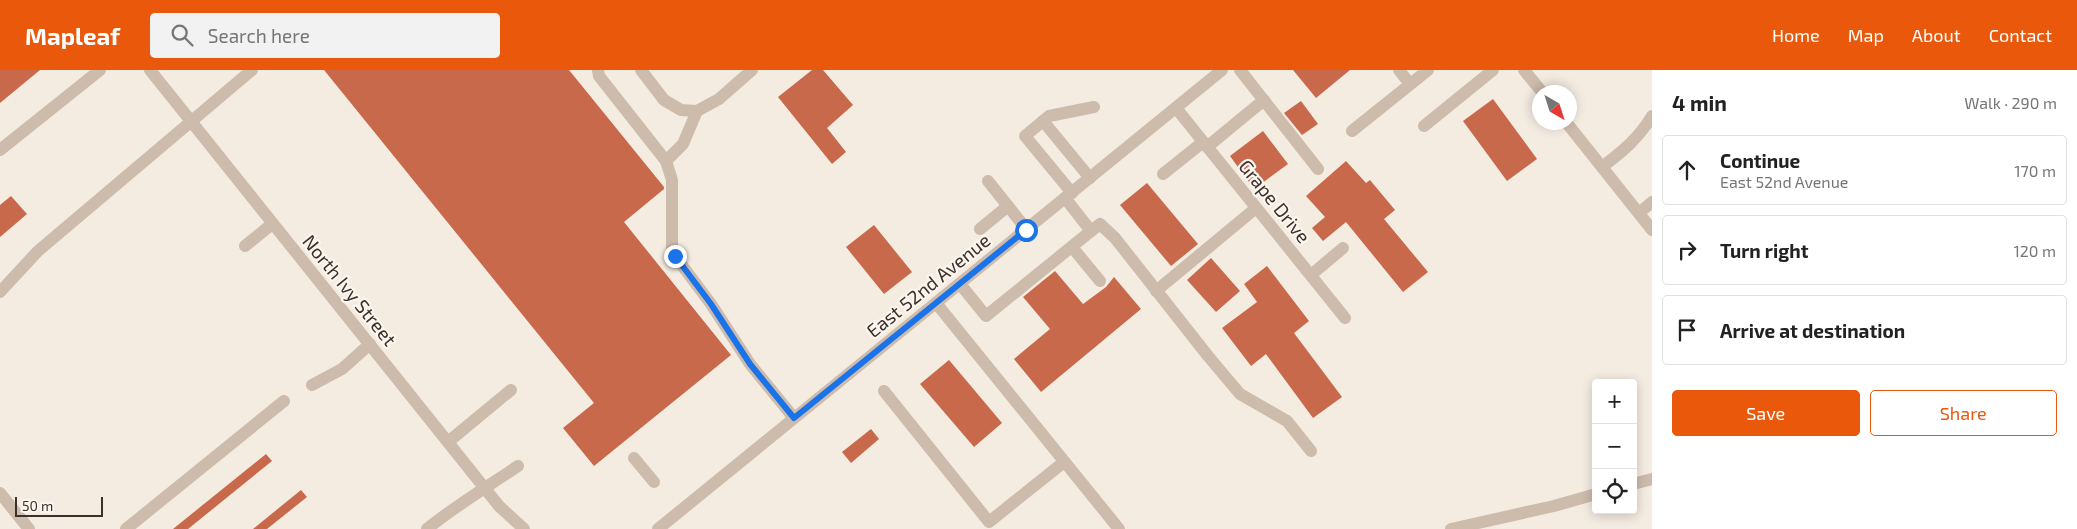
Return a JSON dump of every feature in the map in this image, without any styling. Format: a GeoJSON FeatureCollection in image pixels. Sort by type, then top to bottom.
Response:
{"type":"FeatureCollection","features":[{"type":"Feature","properties":{"kind":"street"},"geometry":{"type":"LineString","coordinates":[[0,150],[100,70]]}},
{"type":"Feature","properties":{"kind":"street","name":"North Ivy Street"},"geometry":{"type":"LineString","coordinates":[[150,70],[485,489],[499,506],[524,529]]}},
{"type":"Feature","properties":{"kind":"street"},"geometry":{"type":"LineString","coordinates":[[0,292],[38,251],[252,70]]}},
{"type":"Feature","properties":{"kind":"street"},"geometry":{"type":"LineString","coordinates":[[598,70],[599,76],[666,160],[672,180],[672,246],[675,256],[711,304],[750,364],[794,418]]}},
{"type":"Feature","properties":{"kind":"street"},"geometry":{"type":"LineString","coordinates":[[641,70],[664,100],[681,110],[697,111],[719,99],[752,70]]}},
{"type":"Feature","properties":{"kind":"street","name":"East 52nd Avenue"},"geometry":{"type":"LineString","coordinates":[[662,528],[794,418],[1222,70]]}},
{"type":"Feature","properties":{"kind":"street"},"geometry":{"type":"LineString","coordinates":[[1240,70],[1318,169]]}},
{"type":"Feature","properties":{"kind":"street"},"geometry":{"type":"LineString","coordinates":[[1399,70],[1410,84]]}},
{"type":"Feature","properties":{"kind":"street"},"geometry":{"type":"LineString","coordinates":[[1352,130],[1428,70]]}},
{"type":"Feature","properties":{"kind":"street"},"geometry":{"type":"LineString","coordinates":[[1424,126],[1493,70]]}},
{"type":"Feature","properties":{"kind":"street"},"geometry":{"type":"LineString","coordinates":[[1524,70],[1536,85]]}},
{"type":"Feature","properties":{"kind":"street"},"geometry":{"type":"LineString","coordinates":[[1163,174],[1264,100]]}},
{"type":"Feature","properties":{"kind":"street"},"geometry":{"type":"LineString","coordinates":[[1091,231],[1025,136],[1049,116],[1094,107]]}},
{"type":"Feature","properties":{"kind":"street","name":"Grape Drive"},"geometry":{"type":"LineString","coordinates":[[1176,108],[1345,318]]}},
{"type":"Feature","properties":{"kind":"street"},"geometry":{"type":"LineString","coordinates":[[666,160],[683,144],[697,111]]}},
{"type":"Feature","properties":{"kind":"street"},"geometry":{"type":"LineString","coordinates":[[1602,167],[1632,143],[1644,130],[1652,116]]}},
{"type":"Feature","properties":{"kind":"street"},"geometry":{"type":"LineString","coordinates":[[1043,121],[1090,178]]}},
{"type":"Feature","properties":{"kind":"street"},"geometry":{"type":"LineString","coordinates":[[1572,130],[1652,230]]}},
{"type":"Feature","properties":{"kind":"street"},"geometry":{"type":"LineString","coordinates":[[988,181],[1026,230]]}},
{"type":"Feature","properties":{"kind":"street"},"geometry":{"type":"LineString","coordinates":[[1638,213],[1652,202]]}},
{"type":"Feature","properties":{"kind":"street"},"geometry":{"type":"LineString","coordinates":[[980,229],[1008,206]]}},
{"type":"Feature","properties":{"kind":"street"},"geometry":{"type":"LineString","coordinates":[[1156,291],[1256,208]]}},
{"type":"Feature","properties":{"kind":"street"},"geometry":{"type":"LineString","coordinates":[[244,246],[272,224]]}},
{"type":"Feature","properties":{"kind":"street"},"geometry":{"type":"LineString","coordinates":[[960,284],[986,316],[1100,224],[1114,238],[1240,394],[1287,421],[1311,451]]}},
{"type":"Feature","properties":{"kind":"street"},"geometry":{"type":"LineString","coordinates":[[1072,247],[1100,281]]}},
{"type":"Feature","properties":{"kind":"street"},"geometry":{"type":"LineString","coordinates":[[1311,275],[1343,248]]}},
{"type":"Feature","properties":{"kind":"street"},"geometry":{"type":"LineString","coordinates":[[936,303],[1119,529]]}},
{"type":"Feature","properties":{"kind":"street"},"geometry":{"type":"LineString","coordinates":[[312,385],[342,369],[370,344]]}},
{"type":"Feature","properties":{"kind":"street"},"geometry":{"type":"LineString","coordinates":[[448,442],[511,390]]}},
{"type":"Feature","properties":{"kind":"street"},"geometry":{"type":"LineString","coordinates":[[884,391],[989,522],[1064,462]]}},
{"type":"Feature","properties":{"kind":"street"},"geometry":{"type":"LineString","coordinates":[[131,527],[284,401]]}},
{"type":"Feature","properties":{"kind":"street"},"geometry":{"type":"LineString","coordinates":[[634,458],[654,482]]}},
{"type":"Feature","properties":{"kind":"street"},"geometry":{"type":"LineString","coordinates":[[427,529],[454,507],[485,489],[518,466]]}},
{"type":"Feature","properties":{"kind":"street"},"geometry":{"type":"LineString","coordinates":[[1637,483],[1652,479]]}},
{"type":"Feature","properties":{"kind":"street"},"geometry":{"type":"LineString","coordinates":[[0,494],[29,529]]}},
{"type":"Feature","properties":{"kind":"street"},"geometry":{"type":"LineString","coordinates":[[1451,529],[1592,495]]}},
{"type":"Feature","properties":{"kind":"building"},"geometry":{"type":"Polygon","coordinates":[[[0,70],[40,70],[0,103],[0,70]]]}},
{"type":"Feature","properties":{"kind":"building"},"geometry":{"type":"Polygon","coordinates":[[[324,70],[569,70],[664,187],[664,189],[624,222],[731,355],[594,466],[563,428],[594,403],[324,70]]]}},
{"type":"Feature","properties":{"kind":"building"},"geometry":{"type":"Polygon","coordinates":[[[812,70],[823,70],[853,105],[827,128],[846,152],[832,164],[778,97],[812,70]]]}},
{"type":"Feature","properties":{"kind":"building"},"geometry":{"type":"Polygon","coordinates":[[[1293,70],[1350,70],[1316,98],[1293,70]]]}},
{"type":"Feature","properties":{"kind":"building"},"geometry":{"type":"Polygon","coordinates":[[[1493,99],[1537,159],[1507,181],[1463,121],[1493,99]]]}},
{"type":"Feature","properties":{"kind":"building"},"geometry":{"type":"Polygon","coordinates":[[[1301,101],[1318,124],[1302,135],[1284,113],[1301,101]]]}},
{"type":"Feature","properties":{"kind":"building"},"geometry":{"type":"Polygon","coordinates":[[[1263,131],[1288,164],[1254,189],[1230,156],[1263,131]]]}},
{"type":"Feature","properties":{"kind":"building"},"geometry":{"type":"Polygon","coordinates":[[[1346,161],[1366,183],[1370,180],[1395,210],[1384,219],[1428,272],[1403,292],[1346,222],[1323,241],[1312,228],[1325,217],[1306,196],[1346,161]]]}},
{"type":"Feature","properties":{"kind":"building"},"geometry":{"type":"Polygon","coordinates":[[[1147,183],[1198,244],[1171,266],[1120,205],[1147,183]]]}},
{"type":"Feature","properties":{"kind":"building"},"geometry":{"type":"Polygon","coordinates":[[[11,196],[27,214],[0,237],[0,205],[11,196]]]}},
{"type":"Feature","properties":{"kind":"building"},"geometry":{"type":"Polygon","coordinates":[[[874,225],[912,272],[884,294],[846,247],[874,225]]]}},
{"type":"Feature","properties":{"kind":"building"},"geometry":{"type":"Polygon","coordinates":[[[1211,258],[1240,291],[1216,312],[1187,280],[1211,258]]]}},
{"type":"Feature","properties":{"kind":"building"},"geometry":{"type":"Polygon","coordinates":[[[1267,266],[1309,321],[1294,333],[1342,397],[1313,418],[1266,354],[1251,366],[1222,328],[1257,302],[1244,284],[1267,266]]]}},
{"type":"Feature","properties":{"kind":"building"},"geometry":{"type":"Polygon","coordinates":[[[1055,271],[1083,304],[1106,287],[1114,277],[1141,309],[1041,392],[1014,359],[1050,329],[1023,297],[1055,271]]]}},
{"type":"Feature","properties":{"kind":"building"},"geometry":{"type":"Polygon","coordinates":[[[949,360],[1002,423],[974,447],[920,384],[949,360]]]}},
{"type":"Feature","properties":{"kind":"building"},"geometry":{"type":"Polygon","coordinates":[[[871,429],[879,439],[851,463],[842,452],[871,429]]]}},
{"type":"Feature","properties":{"kind":"building"},"geometry":{"type":"Polygon","coordinates":[[[266,454],[272,461],[188,529],[173,529],[266,454]]]}},
{"type":"Feature","properties":{"kind":"building"},"geometry":{"type":"Polygon","coordinates":[[[301,490],[307,497],[267,529],[253,529],[301,490]]]}},
{"type":"Feature","properties":{"kind":"route"},"geometry":{"type":"LineString","coordinates":[[675,256],[711,304],[750,364],[794,418],[1026,230]]}}]}
